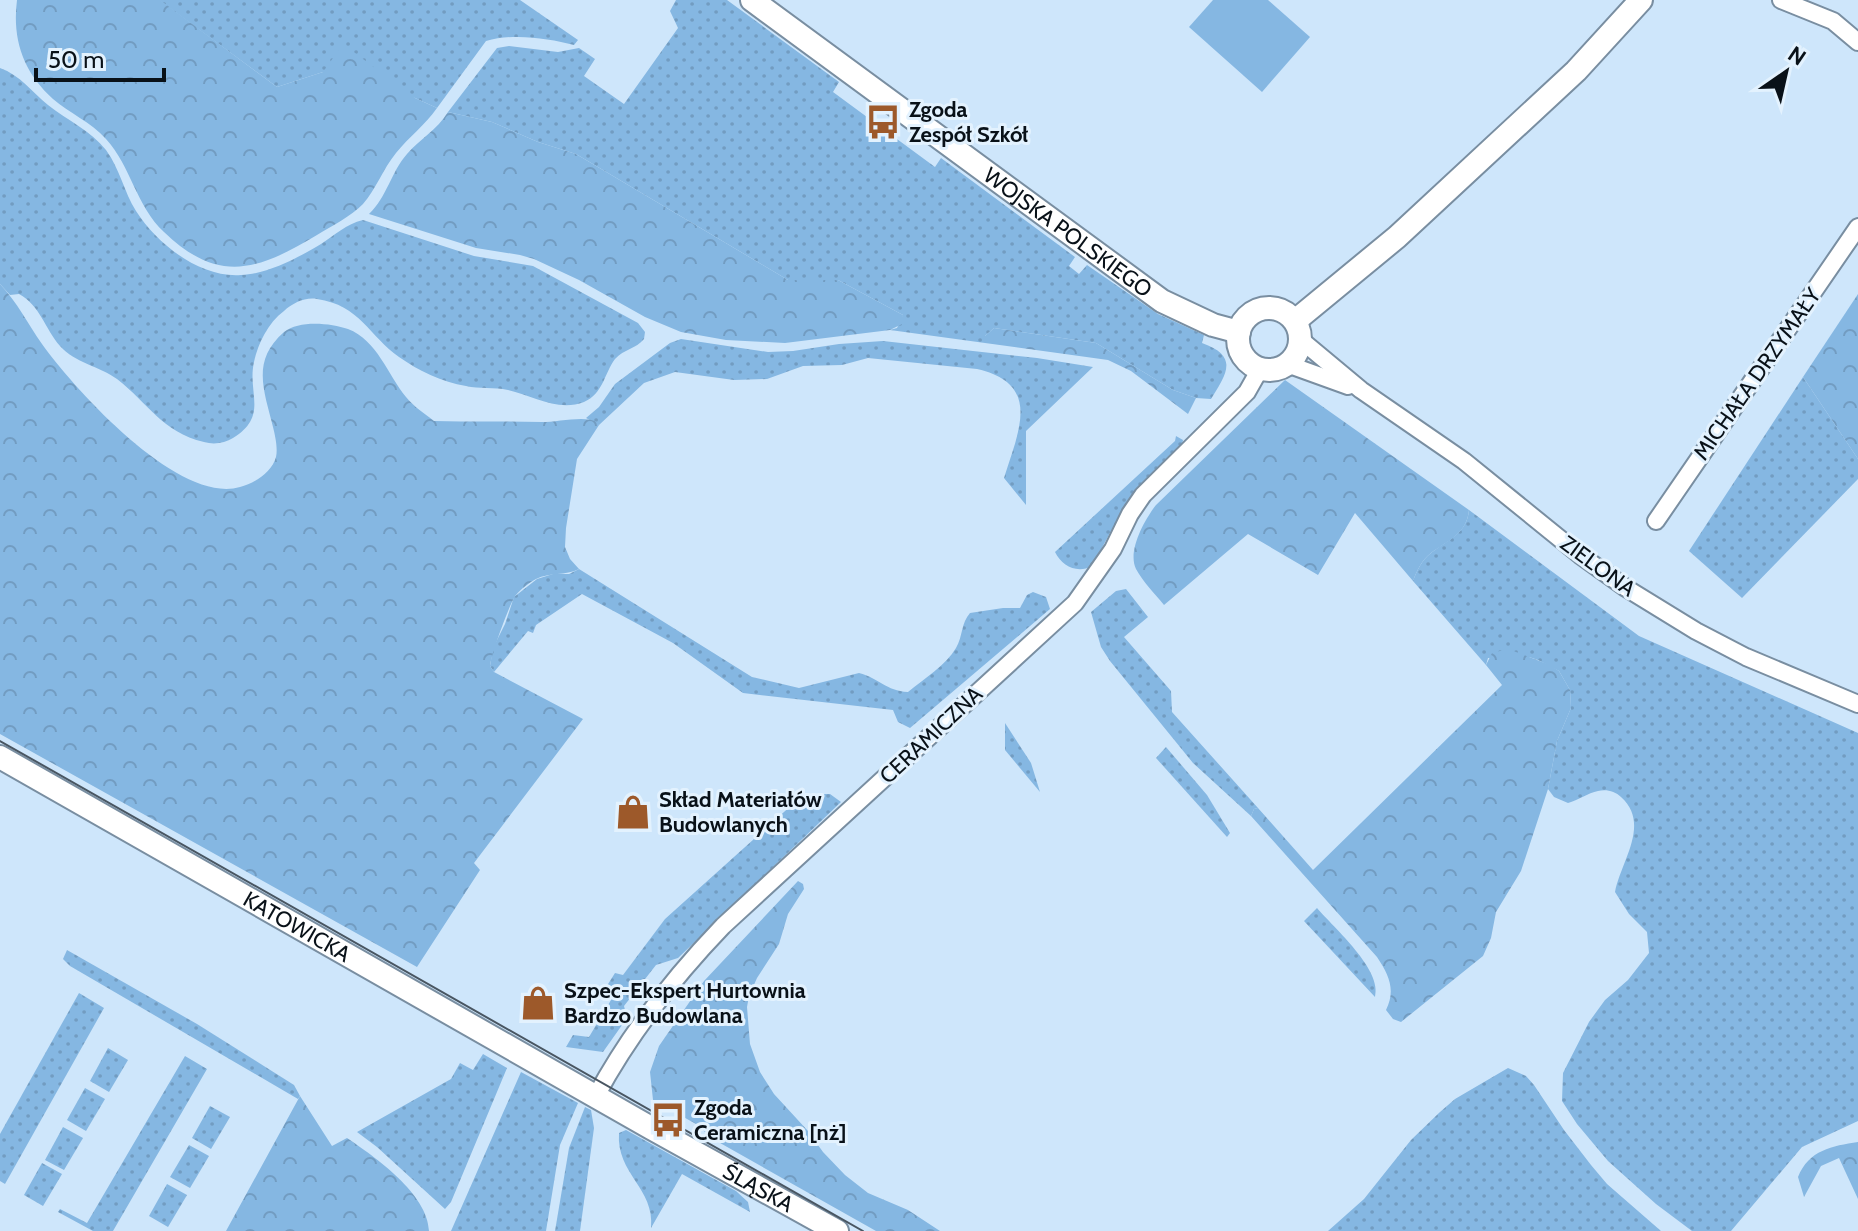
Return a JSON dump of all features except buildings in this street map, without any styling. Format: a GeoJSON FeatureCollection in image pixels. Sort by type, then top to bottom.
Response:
{"type":"FeatureCollection","features":[{"type":"Feature","properties":{"kind":"street","name":"WOJSKA POLSKIEGO"},"geometry":{"type":"LineString","coordinates":[[752,0],[1162,301],[1213,325],[1239,332]]}},
{"type":"Feature","properties":{"kind":"street"},"geometry":{"type":"LineString","coordinates":[[1298,331],[1280,311],[1263,309],[1248,317],[1239,332],[1240,349],[1250,364],[1260,369],[1268,371],[1287,364],[1296,354],[1298,331],[1576,71],[1641,0]]}},
{"type":"Feature","properties":{"kind":"street"},"geometry":{"type":"LineString","coordinates":[[1781,0],[1833,21],[1858,42]]}},
{"type":"Feature","properties":{"kind":"street","name":"MICHAŁA DRZYMAŁY"},"geometry":{"type":"LineString","coordinates":[[1656,521],[1858,227]]}},
{"type":"Feature","properties":{"kind":"street","name":"ZIELONA"},"geometry":{"type":"LineString","coordinates":[[1298,331],[1361,390],[1464,461],[1580,555],[1655,607],[1746,657],[1858,704]]}},
{"type":"Feature","properties":{"kind":"street","name":"ZIELONA"},"geometry":{"type":"LineString","coordinates":[[1287,364],[1361,390]]}},
{"type":"Feature","properties":{"kind":"street","name":"CERAMICZNA"},"geometry":{"type":"LineString","coordinates":[[596,1096],[641,1024],[693,957],[1075,603],[1113,549],[1143,495],[1247,392],[1260,369]]}},
{"type":"Feature","properties":{"kind":"street","name":"KATOWICKA"},"geometry":{"type":"LineString","coordinates":[[0,757],[596,1096]]}},
{"type":"Feature","properties":{"kind":"street","name":"ŚLĄSKA"},"geometry":{"type":"LineString","coordinates":[[596,1096],[837,1231]]}},
{"type":"Feature","properties":{"kind":"green space"},"geometry":{"type":"Polygon","coordinates":[[[17,0],[160,0],[277,87],[323,72],[343,44],[415,98],[437,108],[396,153],[368,198],[353,213],[276,257],[239,266],[221,265],[203,260],[184,249],[154,222],[122,161],[106,139],[53,99],[34,78],[18,41],[17,0]]]}},
{"type":"Feature","properties":{"kind":"green space"},"geometry":{"type":"Polygon","coordinates":[[[159,0],[520,0],[578,40],[574,45],[530,37],[486,41],[437,108],[415,98],[323,72],[277,87],[159,0]]]}},
{"type":"Feature","properties":{"kind":"green space"},"geometry":{"type":"Polygon","coordinates":[[[676,0],[727,0],[839,82],[833,92],[935,167],[941,158],[1075,257],[1069,266],[1079,274],[1087,265],[1158,314],[1204,335],[1202,343],[1221,353],[1226,366],[1222,381],[1211,399],[1196,398],[1173,390],[1096,343],[994,328],[985,336],[985,343],[890,330],[897,328],[903,315],[838,280],[788,280],[576,154],[492,122],[448,112],[497,48],[509,46],[558,52],[579,48],[595,59],[584,76],[624,104],[678,28],[670,11],[676,0]]]}},
{"type":"Feature","properties":{"kind":"green space"},"geometry":{"type":"Polygon","coordinates":[[[1213,0],[1268,0],[1310,37],[1262,92],[1189,27],[1213,0]]]}},
{"type":"Feature","properties":{"kind":"green space"},"geometry":{"type":"Polygon","coordinates":[[[0,68],[20,79],[48,105],[100,143],[111,157],[132,204],[145,223],[168,247],[195,265],[226,274],[261,272],[302,255],[363,220],[474,256],[533,266],[638,323],[645,332],[644,339],[615,359],[599,389],[590,398],[574,405],[555,404],[508,390],[448,382],[431,375],[399,357],[344,308],[317,299],[304,300],[291,305],[278,316],[261,341],[253,373],[254,412],[244,430],[230,440],[219,443],[189,437],[166,424],[117,379],[66,352],[32,304],[19,294],[10,295],[0,284],[0,68]]]}},
{"type":"Feature","properties":{"kind":"green space"},"geometry":{"type":"Polygon","coordinates":[[[448,112],[492,122],[576,154],[788,280],[838,280],[903,315],[902,324],[890,330],[785,343],[726,340],[681,332],[645,317],[534,259],[476,248],[369,214],[412,148],[448,112]]]}},
{"type":"Feature","properties":{"kind":"green space"},"geometry":{"type":"Polygon","coordinates":[[[0,284],[57,364],[130,440],[188,479],[215,488],[240,487],[251,483],[267,472],[274,462],[275,434],[264,388],[264,365],[267,354],[284,332],[306,324],[333,325],[358,334],[374,350],[409,401],[434,421],[542,422],[586,419],[599,425],[577,459],[566,528],[565,547],[579,569],[541,577],[518,593],[505,618],[490,666],[494,672],[583,719],[474,863],[480,870],[417,967],[0,734],[0,284]]]}},
{"type":"Feature","properties":{"kind":"green space"},"geometry":{"type":"Polygon","coordinates":[[[1858,294],[1858,459],[1803,377],[1858,294]]]}},
{"type":"Feature","properties":{"kind":"green space"},"geometry":{"type":"Polygon","coordinates":[[[994,328],[1096,343],[1173,390],[1196,398],[1188,414],[1131,371],[1108,360],[985,343],[985,336],[994,328]]]}},
{"type":"Feature","properties":{"kind":"green space"},"geometry":{"type":"Polygon","coordinates":[[[681,339],[768,352],[883,341],[1093,367],[1026,431],[1026,505],[1004,478],[1019,427],[1018,398],[1011,386],[998,376],[977,369],[868,358],[842,365],[803,366],[767,379],[734,380],[675,372],[644,383],[599,425],[586,418],[599,407],[615,384],[670,343],[681,339]]]}},
{"type":"Feature","properties":{"kind":"green space"},"geometry":{"type":"Polygon","coordinates":[[[1803,377],[1858,459],[1858,479],[1742,598],[1689,551],[1803,377]]]}},
{"type":"Feature","properties":{"kind":"green space"},"geometry":{"type":"Polygon","coordinates":[[[1285,380],[1469,510],[1464,525],[1425,559],[1413,581],[1355,513],[1318,575],[1248,534],[1164,605],[1142,579],[1134,562],[1135,545],[1142,527],[1156,505],[1285,380]]]}},
{"type":"Feature","properties":{"kind":"green space"},"geometry":{"type":"Polygon","coordinates":[[[1176,436],[1183,440],[1182,445],[1128,500],[1092,566],[1076,569],[1062,561],[1055,552],[1175,441],[1176,436]]]}},
{"type":"Feature","properties":{"kind":"green space"},"geometry":{"type":"Polygon","coordinates":[[[1469,510],[1639,636],[1858,733],[1858,1121],[1802,1147],[1731,1231],[1692,1231],[1656,1204],[1608,1161],[1562,1101],[1563,1073],[1589,1022],[1649,953],[1647,932],[1629,914],[1615,892],[1632,843],[1634,819],[1630,808],[1613,792],[1598,791],[1568,803],[1554,797],[1548,789],[1557,741],[1571,708],[1570,690],[1559,671],[1529,657],[1488,658],[1486,665],[1413,581],[1425,559],[1460,531],[1469,510]]]}},
{"type":"Feature","properties":{"kind":"green space"},"geometry":{"type":"Polygon","coordinates":[[[579,569],[752,677],[799,688],[859,673],[908,692],[952,654],[970,613],[1020,608],[1027,595],[1033,592],[1046,597],[1050,609],[910,728],[898,722],[893,710],[743,693],[673,643],[582,594],[536,625],[533,633],[528,631],[494,672],[490,666],[493,648],[514,597],[537,579],[553,574],[569,574],[579,569]]]}},
{"type":"Feature","properties":{"kind":"green space"},"geometry":{"type":"Polygon","coordinates":[[[1126,589],[1148,617],[1124,637],[1171,691],[1172,712],[1258,808],[1251,816],[1193,763],[1101,647],[1091,612],[1116,591],[1126,589]]]}},
{"type":"Feature","properties":{"kind":"green space"},"geometry":{"type":"Polygon","coordinates":[[[1508,649],[1550,665],[1559,671],[1570,690],[1571,708],[1557,741],[1548,789],[1521,871],[1496,912],[1491,938],[1483,956],[1401,1022],[1393,1019],[1386,1010],[1390,983],[1377,957],[1251,816],[1258,808],[1313,870],[1502,685],[1486,665],[1492,653],[1508,649]]]}},
{"type":"Feature","properties":{"kind":"green space"},"geometry":{"type":"Polygon","coordinates":[[[1005,723],[1031,763],[1040,792],[1005,750],[1005,723]]]}},
{"type":"Feature","properties":{"kind":"green space"},"geometry":{"type":"Polygon","coordinates":[[[1166,747],[1207,795],[1230,833],[1227,837],[1156,758],[1166,747]]]}},
{"type":"Feature","properties":{"kind":"green space"},"geometry":{"type":"Polygon","coordinates":[[[804,794],[830,794],[841,802],[678,958],[656,965],[624,1006],[627,1018],[603,1052],[566,1047],[573,1035],[589,1037],[611,1000],[599,990],[603,992],[615,973],[623,975],[665,919],[804,794]]]}},
{"type":"Feature","properties":{"kind":"green space"},"geometry":{"type":"Polygon","coordinates":[[[798,881],[804,889],[788,914],[779,944],[749,996],[750,1044],[760,1072],[774,1094],[845,1175],[868,1193],[908,1210],[940,1231],[876,1231],[713,1139],[696,1124],[653,1100],[650,1072],[659,1046],[704,981],[798,881]]]}},
{"type":"Feature","properties":{"kind":"green space"},"geometry":{"type":"Polygon","coordinates":[[[1317,908],[1365,962],[1376,986],[1375,997],[1304,921],[1317,908]]]}},
{"type":"Feature","properties":{"kind":"green space"},"geometry":{"type":"Polygon","coordinates":[[[67,950],[197,1024],[294,1085],[300,1096],[298,1099],[70,966],[63,959],[67,950]]]}},
{"type":"Feature","properties":{"kind":"green space"},"geometry":{"type":"Polygon","coordinates":[[[79,993],[104,1008],[5,1184],[0,1181],[0,1134],[79,993]]]}},
{"type":"Feature","properties":{"kind":"green space"},"geometry":{"type":"Polygon","coordinates":[[[108,1048],[128,1060],[109,1092],[90,1081],[108,1048]]]}},
{"type":"Feature","properties":{"kind":"green space"},"geometry":{"type":"Polygon","coordinates":[[[483,1054],[507,1068],[451,1202],[445,1209],[357,1132],[451,1079],[460,1063],[473,1070],[483,1054]]]}},
{"type":"Feature","properties":{"kind":"green space"},"geometry":{"type":"Polygon","coordinates":[[[185,1056],[207,1069],[113,1231],[93,1231],[58,1212],[60,1209],[87,1223],[185,1056]]]}},
{"type":"Feature","properties":{"kind":"green space"},"geometry":{"type":"Polygon","coordinates":[[[1508,1068],[1526,1076],[1607,1184],[1661,1231],[1328,1231],[1364,1199],[1411,1140],[1440,1112],[1455,1099],[1508,1068]]]}},
{"type":"Feature","properties":{"kind":"green space"},"geometry":{"type":"Polygon","coordinates":[[[521,1072],[578,1103],[560,1145],[546,1231],[451,1231],[521,1072]]]}},
{"type":"Feature","properties":{"kind":"green space"},"geometry":{"type":"Polygon","coordinates":[[[85,1088],[105,1099],[86,1131],[67,1120],[85,1088]]]}},
{"type":"Feature","properties":{"kind":"green space"},"geometry":{"type":"Polygon","coordinates":[[[300,1096],[332,1146],[347,1138],[410,1190],[420,1204],[429,1231],[226,1231],[300,1096]]]}},
{"type":"Feature","properties":{"kind":"green space"},"geometry":{"type":"Polygon","coordinates":[[[210,1106],[230,1117],[211,1149],[192,1138],[210,1106]]]}},
{"type":"Feature","properties":{"kind":"green space"},"geometry":{"type":"Polygon","coordinates":[[[585,1107],[591,1110],[594,1128],[580,1231],[555,1231],[569,1148],[585,1107]]]}},
{"type":"Feature","properties":{"kind":"green space"},"geometry":{"type":"Polygon","coordinates":[[[63,1127],[83,1138],[64,1170],[45,1160],[63,1127]]]}},
{"type":"Feature","properties":{"kind":"green space"},"geometry":{"type":"Polygon","coordinates":[[[626,1130],[736,1191],[748,1202],[750,1212],[682,1174],[651,1228],[647,1202],[623,1160],[619,1133],[626,1130]]]}},
{"type":"Feature","properties":{"kind":"green space"},"geometry":{"type":"Polygon","coordinates":[[[1858,1142],[1858,1199],[1839,1158],[1821,1166],[1804,1197],[1798,1177],[1808,1161],[1822,1151],[1858,1142]]]}},
{"type":"Feature","properties":{"kind":"green space"},"geometry":{"type":"Polygon","coordinates":[[[189,1145],[209,1156],[190,1188],[170,1177],[189,1145]]]}},
{"type":"Feature","properties":{"kind":"green space"},"geometry":{"type":"Polygon","coordinates":[[[42,1163],[62,1174],[43,1206],[24,1195],[42,1163]]]}},
{"type":"Feature","properties":{"kind":"green space"},"geometry":{"type":"Polygon","coordinates":[[[167,1184],[187,1195],[168,1227],[149,1216],[167,1184]]]}},
{"type":"Feature","properties":{"kind":"tram line"},"geometry":{"type":"LineString","coordinates":[[0,741],[863,1231]]}},
{"type":"Feature","properties":{"kind":"place","name":"Zgoda Zespół Szkół"},"geometry":{"type":"Point","coordinates":[883,122]}},
{"type":"Feature","properties":{"kind":"place","name":"Skład Materiałów Budowlanych"},"geometry":{"type":"Point","coordinates":[633,812]}},
{"type":"Feature","properties":{"kind":"place","name":"Szpec-Ekspert Hurtownia Bardzo Budowlana"},"geometry":{"type":"Point","coordinates":[538,1003]}},
{"type":"Feature","properties":{"kind":"place","name":"Zgoda Ceramiczna [nż]"},"geometry":{"type":"Point","coordinates":[668,1120]}}]}
